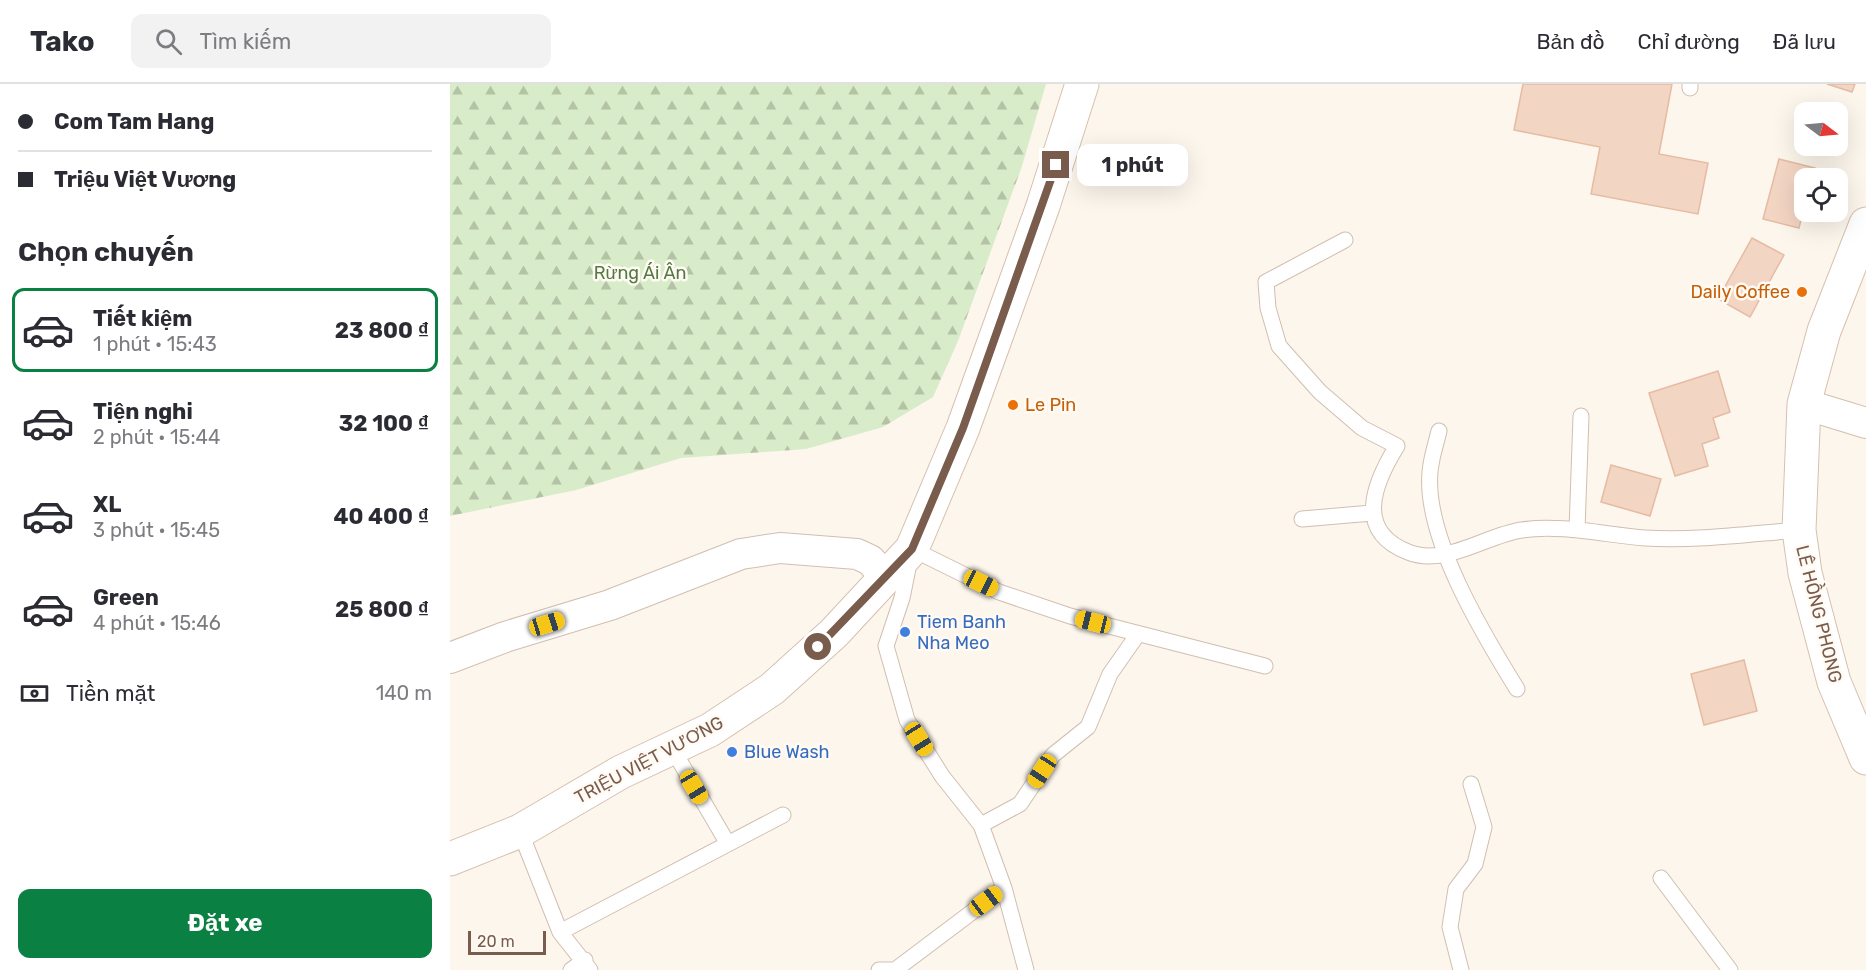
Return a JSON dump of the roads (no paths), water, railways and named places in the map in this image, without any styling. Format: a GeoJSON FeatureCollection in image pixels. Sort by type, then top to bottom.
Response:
{"type":"FeatureCollection","features":[{"type":"Feature","properties":{"kind":"street","name":"TRIỆU VIỆT VƯƠNG"},"geometry":{"type":"LineString","coordinates":[[450,859],[520,831],[621,772],[710,730],[771,689],[834,633],[912,549],[993,345],[1043,206],[1082,84]]}},
{"type":"Feature","properties":{"kind":"street","name":"LÊ HỒNG PHONG"},"geometry":{"type":"LineString","coordinates":[[1866,224],[1824,331],[1804,404],[1799,530],[1805,573],[1834,682],[1866,758]]}},
{"type":"Feature","properties":{"kind":"street"},"geometry":{"type":"LineString","coordinates":[[1804,404],[1866,423]]}},
{"type":"Feature","properties":{"kind":"street"},"geometry":{"type":"LineString","coordinates":[[450,658],[505,637],[610,605],[741,554],[780,548],[857,554],[870,560],[885,576]]}},
{"type":"Feature","properties":{"kind":"lane"},"geometry":{"type":"LineString","coordinates":[[1345,240],[1266,282],[1268,308],[1280,346],[1320,392],[1362,428],[1397,446],[1375,489],[1372,513],[1380,531],[1393,544],[1409,553],[1447,554],[1523,530],[1577,531],[1645,538],[1680,538],[1799,530]]}},
{"type":"Feature","properties":{"kind":"lane"},"geometry":{"type":"LineString","coordinates":[[1577,531],[1581,416]]}},
{"type":"Feature","properties":{"kind":"lane"},"geometry":{"type":"LineString","coordinates":[[1438,431],[1430,473],[1435,518],[1447,554],[1476,622],[1516,689]]}},
{"type":"Feature","properties":{"kind":"lane"},"geometry":{"type":"LineString","coordinates":[[1302,519],[1372,513]]}},
{"type":"Feature","properties":{"kind":"lane"},"geometry":{"type":"LineString","coordinates":[[1026,970],[1004,888],[981,825],[942,776],[907,720],[886,646],[902,597],[912,549],[999,592],[1070,616],[1265,666]]}},
{"type":"Feature","properties":{"kind":"lane"},"geometry":{"type":"LineString","coordinates":[[981,825],[1020,804],[1053,755],[1088,727],[1110,674],[1138,634]]}},
{"type":"Feature","properties":{"kind":"lane"},"geometry":{"type":"LineString","coordinates":[[672,748],[728,844]]}},
{"type":"Feature","properties":{"kind":"lane"},"geometry":{"type":"LineString","coordinates":[[1461,970],[1450,927],[1456,889],[1475,864],[1484,827],[1471,784]]}},
{"type":"Feature","properties":{"kind":"lane"},"geometry":{"type":"LineString","coordinates":[[560,932],[783,815]]}},
{"type":"Feature","properties":{"kind":"lane"},"geometry":{"type":"LineString","coordinates":[[520,831],[560,932],[587,965],[571,970]]}},
{"type":"Feature","properties":{"kind":"lane"},"geometry":{"type":"LineString","coordinates":[[1661,878],[1730,970]]}},
{"type":"Feature","properties":{"kind":"lane"},"geometry":{"type":"LineString","coordinates":[[879,970],[895,970],[1004,888]]}},
{"type":"Feature","properties":{"kind":"place","name":"Daily Coffee"},"geometry":{"type":"Point","coordinates":[1802,292]}},
{"type":"Feature","properties":{"kind":"place","name":"Le Pin"},"geometry":{"type":"Point","coordinates":[1013,405]}},
{"type":"Feature","properties":{"kind":"place","name":"Tiem Banh Nha Meo"},"geometry":{"type":"Point","coordinates":[905,632]}},
{"type":"Feature","properties":{"kind":"place","name":"Blue Wash"},"geometry":{"type":"Point","coordinates":[732,752]}},
{"type":"Feature","properties":{"kind":"park label","name":"Rừng Ái Ân"},"geometry":{"type":"Point","coordinates":[640,273]}}]}
